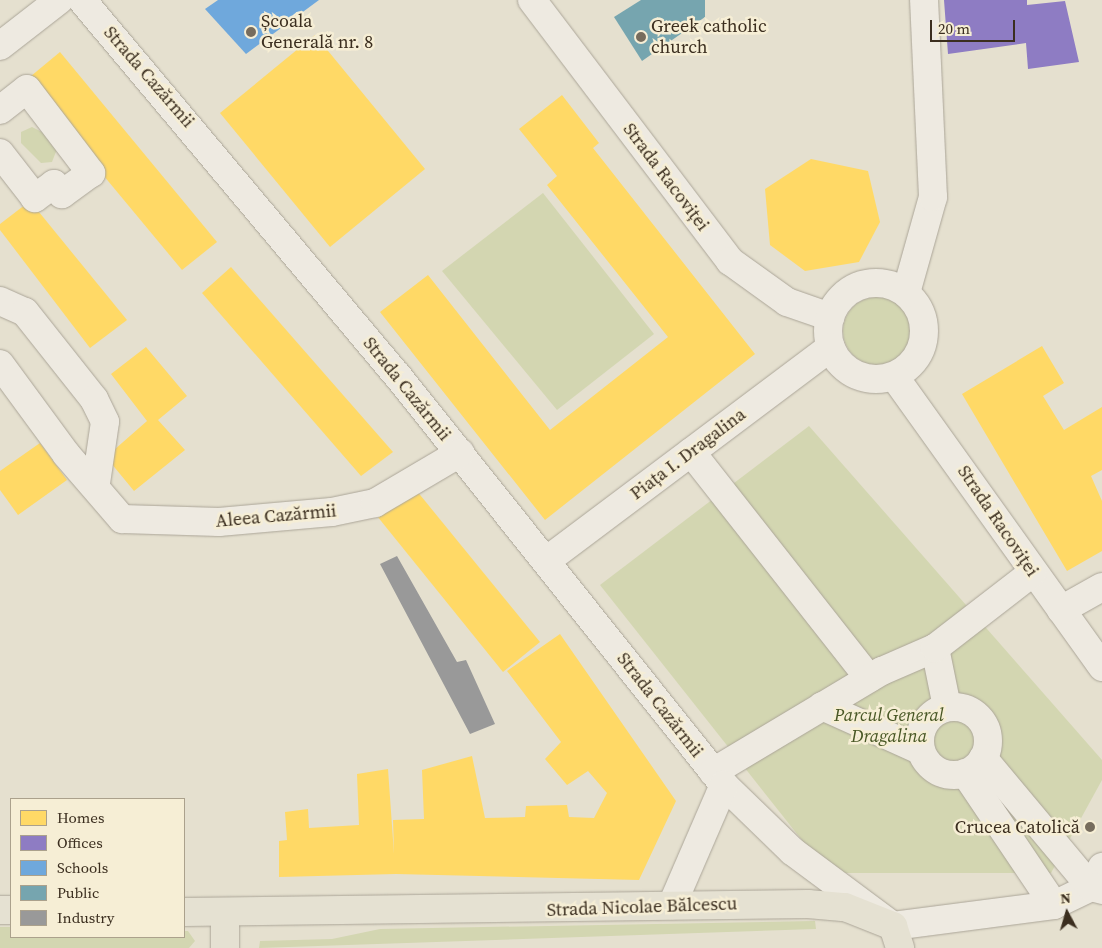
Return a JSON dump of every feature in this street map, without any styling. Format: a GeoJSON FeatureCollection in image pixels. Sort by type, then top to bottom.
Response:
{"type":"FeatureCollection","features":[{"type":"Feature","properties":{"kind":"main road","name":"Strada Nicolae Bălcescu"},"geometry":{"type":"LineString","coordinates":[[185,912],[808,904],[844,908],[897,937]]}},
{"type":"Feature","properties":{"kind":"main road"},"geometry":{"type":"LineString","coordinates":[[225,913],[225,948]]}},
{"type":"Feature","properties":{"kind":"street"},"geometry":{"type":"LineString","coordinates":[[0,46],[60,0]]}},
{"type":"Feature","properties":{"kind":"street","name":"Strada Cazărmii"},"geometry":{"type":"LineString","coordinates":[[82,0],[181,113],[460,453],[718,778],[792,851],[897,937]]}},
{"type":"Feature","properties":{"kind":"street","name":"Strada Racoviței"},"geometry":{"type":"LineString","coordinates":[[532,0],[730,261],[786,302],[830,316]]}},
{"type":"Feature","properties":{"kind":"street"},"geometry":{"type":"LineString","coordinates":[[906,293],[933,197],[924,0]]}},
{"type":"Feature","properties":{"kind":"street"},"geometry":{"type":"LineString","coordinates":[[0,110],[28,89],[91,173],[62,194],[54,184],[35,198],[0,153]]}},
{"type":"Feature","properties":{"kind":"street"},"geometry":{"type":"LineString","coordinates":[[862,285],[892,286],[906,293],[922,317],[924,331],[916,358],[894,376],[863,377],[838,360],[831,347],[830,316],[837,302],[862,285]]}},
{"type":"Feature","properties":{"kind":"street"},"geometry":{"type":"LineString","coordinates":[[0,301],[25,312],[94,399],[105,422],[96,484]]}},
{"type":"Feature","properties":{"kind":"street","name":"Piața I. Dragalina"},"geometry":{"type":"LineString","coordinates":[[546,561],[831,347]]}},
{"type":"Feature","properties":{"kind":"street","name":"Aleea Cazărmii"},"geometry":{"type":"LineString","coordinates":[[0,364],[66,454],[96,484],[122,518],[160,523],[286,518],[375,503],[460,453]]}},
{"type":"Feature","properties":{"kind":"street","name":"Strada Racoviței"},"geometry":{"type":"LineString","coordinates":[[894,376],[1032,573],[1102,666]]}},
{"type":"Feature","properties":{"kind":"street"},"geometry":{"type":"LineString","coordinates":[[691,452],[869,678]]}},
{"type":"Feature","properties":{"kind":"street"},"geometry":{"type":"LineString","coordinates":[[672,905],[718,778],[822,706],[869,678],[935,648],[1032,573]]}},
{"type":"Feature","properties":{"kind":"street"},"geometry":{"type":"LineString","coordinates":[[1061,610],[1102,586]]}},
{"type":"Feature","properties":{"kind":"street"},"geometry":{"type":"LineString","coordinates":[[935,648],[947,707]]}},
{"type":"Feature","properties":{"kind":"street"},"geometry":{"type":"LineString","coordinates":[[822,706],[920,750],[938,770],[974,766],[1098,881]]}},
{"type":"Feature","properties":{"kind":"street"},"geometry":{"type":"LineString","coordinates":[[920,750],[928,718],[947,707],[958,706],[978,717],[988,736],[974,766]]}},
{"type":"Feature","properties":{"kind":"street"},"geometry":{"type":"LineString","coordinates":[[974,766],[1054,905]]}},
{"type":"Feature","properties":{"kind":"street","name":"Strada Nicolae Bălcescu"},"geometry":{"type":"LineString","coordinates":[[897,937],[1054,905],[1098,881]]}},
{"type":"Feature","properties":{"kind":"green space"},"geometry":{"type":"Polygon","coordinates":[[[32,127],[44,133],[57,149],[52,162],[41,163],[21,143],[21,132],[32,127]]]}},
{"type":"Feature","properties":{"kind":"green space"},"geometry":{"type":"Polygon","coordinates":[[[543,193],[654,334],[557,410],[442,271],[543,193]]]}},
{"type":"Feature","properties":{"kind":"green space"},"geometry":{"type":"Polygon","coordinates":[[[877,297],[890,300],[901,307],[908,318],[911,331],[908,344],[901,355],[890,362],[877,365],[864,362],[853,355],[846,344],[843,331],[846,318],[853,307],[864,300],[877,297]]]}},
{"type":"Feature","properties":{"kind":"green space","name":"Parcul General Dragalina"},"geometry":{"type":"Polygon","coordinates":[[[809,426],[1102,760],[1102,780],[1051,873],[828,873],[600,585],[809,426]]]}},
{"type":"Feature","properties":{"kind":"green space"},"geometry":{"type":"Polygon","coordinates":[[[815,921],[816,929],[259,948],[260,941],[332,939],[380,929],[815,921]]]}},
{"type":"Feature","properties":{"kind":"green space"},"geometry":{"type":"Polygon","coordinates":[[[0,927],[10,927],[10,938],[185,938],[185,931],[188,931],[195,941],[189,948],[0,948],[0,927]]]}},
{"type":"Feature","properties":{"kind":"building: Homes"},"geometry":{"type":"Polygon","coordinates":[[[315,35],[425,169],[330,247],[220,113],[315,35]]]}},
{"type":"Feature","properties":{"kind":"building: Homes"},"geometry":{"type":"Polygon","coordinates":[[[60,52],[217,242],[182,270],[25,81],[60,52]]]}},
{"type":"Feature","properties":{"kind":"building: Homes"},"geometry":{"type":"Polygon","coordinates":[[[562,95],[599,143],[593,148],[755,354],[545,520],[380,312],[428,275],[550,430],[668,337],[547,185],[557,176],[519,129],[562,95]]]}},
{"type":"Feature","properties":{"kind":"building: Homes"},"geometry":{"type":"Polygon","coordinates":[[[811,159],[868,171],[880,222],[859,262],[805,271],[770,245],[765,189],[811,159]]]}},
{"type":"Feature","properties":{"kind":"building: Homes"},"geometry":{"type":"Polygon","coordinates":[[[30,201],[127,320],[90,348],[0,230],[0,224],[30,201]]]}},
{"type":"Feature","properties":{"kind":"building: Homes"},"geometry":{"type":"Polygon","coordinates":[[[231,267],[393,452],[361,476],[202,293],[231,267]]]}},
{"type":"Feature","properties":{"kind":"building: Homes"},"geometry":{"type":"Polygon","coordinates":[[[1042,346],[1064,383],[1043,396],[1064,430],[1102,407],[1102,470],[1091,476],[1102,501],[1102,551],[1067,571],[962,394],[1042,346]]]}},
{"type":"Feature","properties":{"kind":"building: Homes"},"geometry":{"type":"Polygon","coordinates":[[[146,347],[187,396],[158,420],[185,450],[134,491],[106,457],[147,421],[111,374],[146,347]]]}},
{"type":"Feature","properties":{"kind":"building: Homes"},"geometry":{"type":"Polygon","coordinates":[[[40,443],[67,480],[18,515],[0,490],[0,471],[40,443]]]}},
{"type":"Feature","properties":{"kind":"building: Homes"},"geometry":{"type":"Polygon","coordinates":[[[412,485],[540,642],[503,672],[377,516],[412,485]]]}},
{"type":"Feature","properties":{"kind":"building: Homes"},"geometry":{"type":"Polygon","coordinates":[[[560,634],[676,801],[639,880],[396,874],[279,877],[279,841],[287,840],[285,812],[308,809],[309,828],[359,825],[357,774],[388,769],[394,854],[393,820],[424,819],[422,770],[472,756],[485,818],[525,817],[526,806],[567,805],[569,817],[594,818],[607,793],[588,771],[567,785],[545,759],[561,742],[507,671],[560,634]]]}},
{"type":"Feature","properties":{"kind":"building: Offices"},"geometry":{"type":"Polygon","coordinates":[[[944,0],[1027,0],[1027,5],[1065,1],[1079,62],[1028,69],[1026,43],[948,54],[944,0]]]}},
{"type":"Feature","properties":{"kind":"building: Schools","name":"Școala Generală nr. 8"},"geometry":{"type":"Polygon","coordinates":[[[218,0],[319,0],[246,54],[205,9],[218,0]]]}},
{"type":"Feature","properties":{"kind":"building: Public"},"geometry":{"type":"Polygon","coordinates":[[[641,0],[705,0],[705,17],[642,61],[614,17],[641,0]]]}},
{"type":"Feature","properties":{"kind":"building: Industry"},"geometry":{"type":"Polygon","coordinates":[[[397,556],[457,662],[466,660],[495,724],[470,734],[380,564],[397,556]]]}},
{"type":"Feature","properties":{"kind":"place","name":"Școala Generală nr. 8"},"geometry":{"type":"Point","coordinates":[251,32]}},
{"type":"Feature","properties":{"kind":"place","name":"Greek catholic church"},"geometry":{"type":"Point","coordinates":[641,37]}},
{"type":"Feature","properties":{"kind":"place","name":"Crucea Catolică"},"geometry":{"type":"Point","coordinates":[1090,827]}}]}
